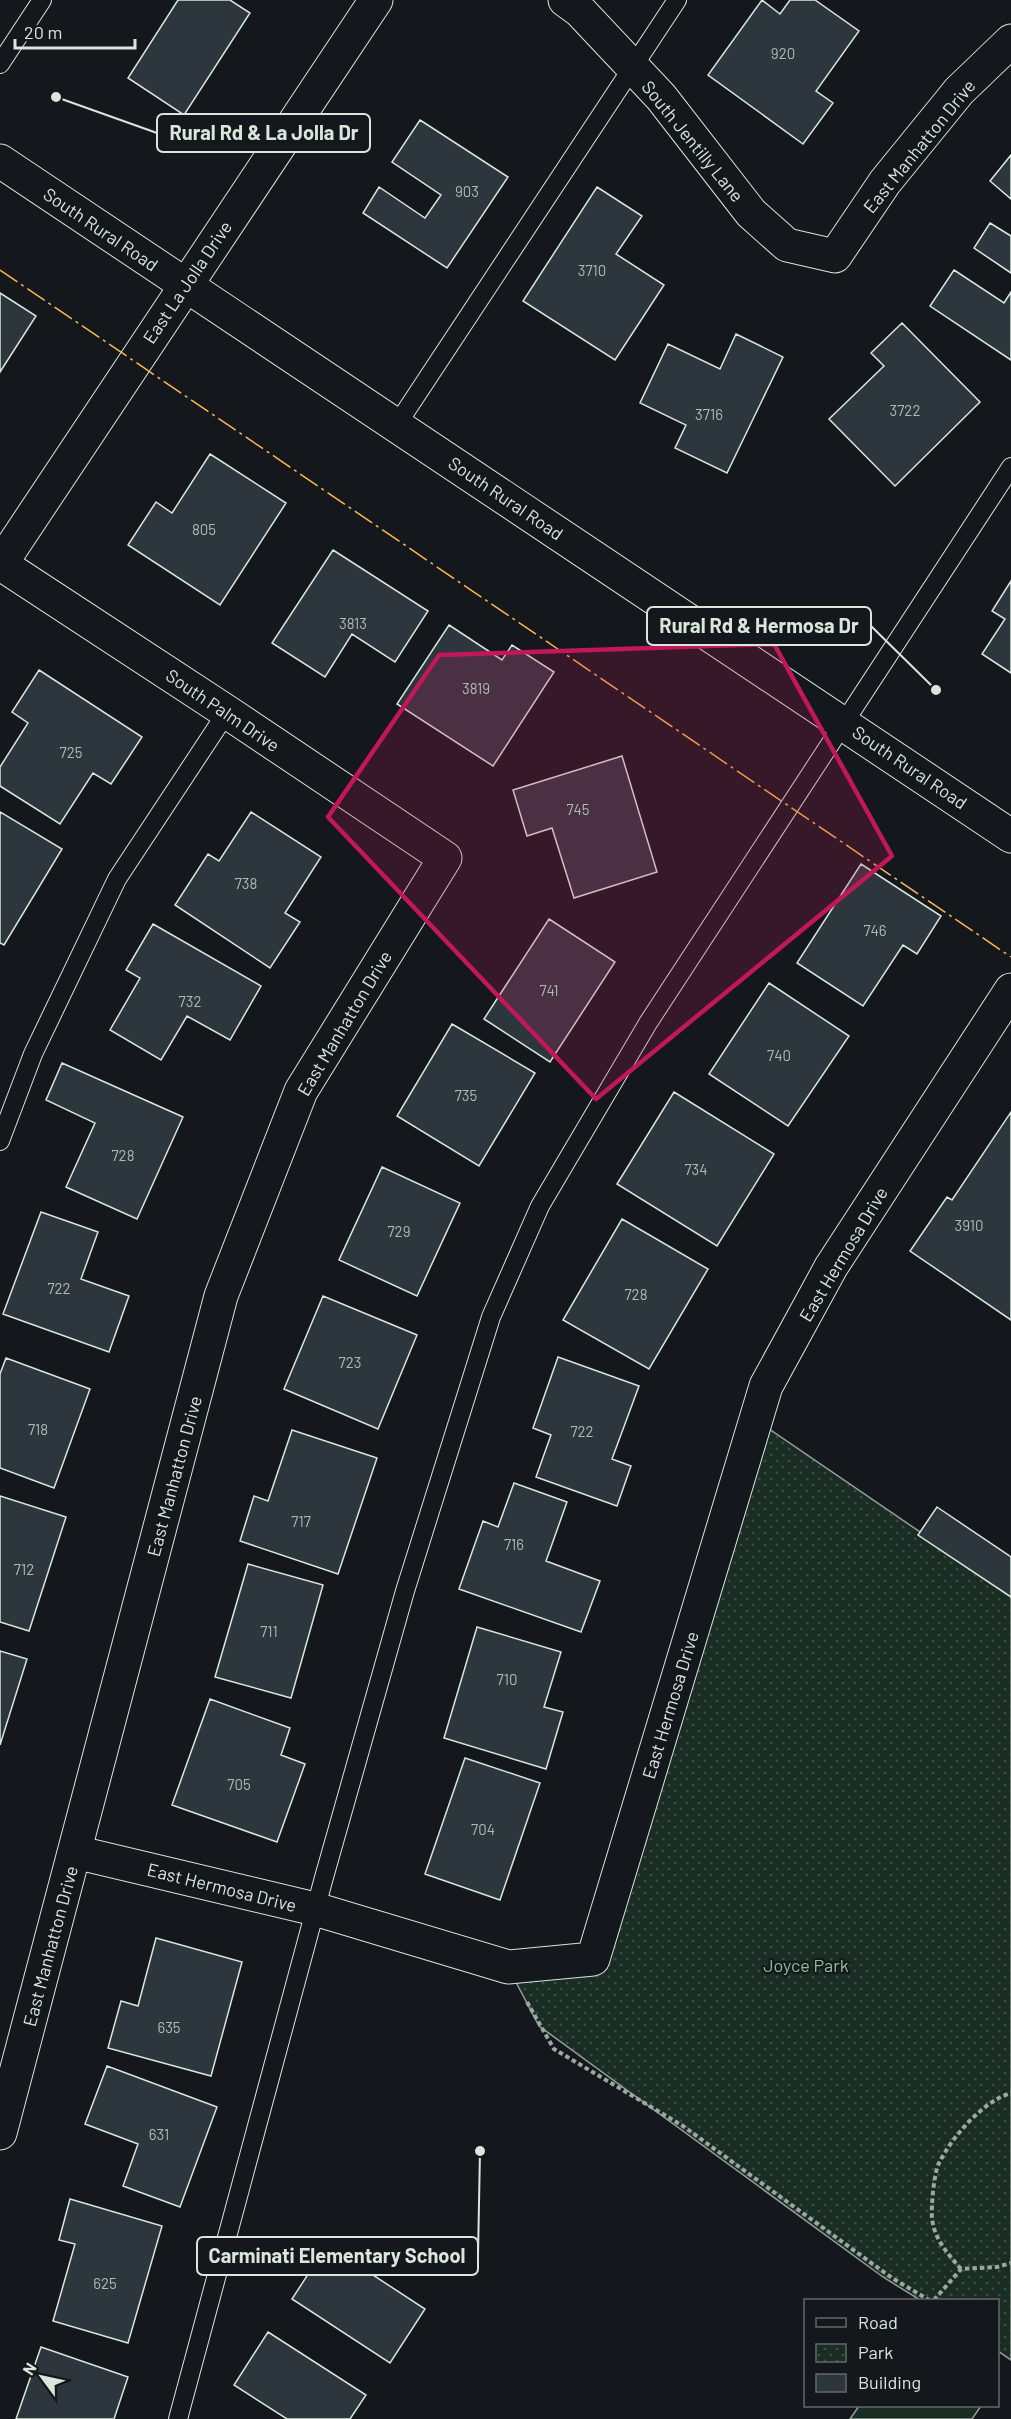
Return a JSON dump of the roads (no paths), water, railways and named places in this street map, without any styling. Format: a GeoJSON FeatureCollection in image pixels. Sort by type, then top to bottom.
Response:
{"type":"FeatureCollection","features":[{"type":"Feature","properties":{"kind":"street","name":"East La Jolla Drive"},"geometry":{"type":"LineString","coordinates":[[0,565],[376,0]]}},
{"type":"Feature","properties":{"kind":"street","name":"South Jentilly Lane"},"geometry":{"type":"LineString","coordinates":[[565,0],[580,11],[661,97],[751,213],[787,246],[835,256]]}},
{"type":"Feature","properties":{"kind":"street","name":"East Manhatton Drive"},"geometry":{"type":"LineString","coordinates":[[835,256],[885,182],[959,91],[1011,41]]}},
{"type":"Feature","properties":{"kind":"street","name":"South Rural Road"},"geometry":{"type":"LineString","coordinates":[[0,161],[845,723],[1011,836]]}},
{"type":"Feature","properties":{"kind":"street","name":"South Palm Drive"},"geometry":{"type":"LineString","coordinates":[[0,565],[227,712],[445,858]]}},
{"type":"Feature","properties":{"kind":"street","name":"East Manhatton Drive"},"geometry":{"type":"LineString","coordinates":[[0,2133],[222,1296],[301,1091],[445,858]]}},
{"type":"Feature","properties":{"kind":"street","name":"East Hermosa Drive"},"geometry":{"type":"LineString","coordinates":[[75,1852],[315,1910],[508,1967],[593,1959],[766,1386],[831,1267],[1011,990]]}},
{"type":"Feature","properties":{"kind":"lane"},"geometry":{"type":"LineString","coordinates":[[0,64],[42,0]]}},
{"type":"Feature","properties":{"kind":"lane"},"geometry":{"type":"LineString","coordinates":[[396,426],[677,0]]}},
{"type":"Feature","properties":{"kind":"lane"},"geometry":{"type":"LineString","coordinates":[[177,2419],[315,1910],[405,1591],[492,1317],[540,1206],[648,1023],[1011,467]]}},
{"type":"Feature","properties":{"kind":"lane"},"geometry":{"type":"LineString","coordinates":[[0,1141],[33,1054],[117,879],[227,712]]}},
{"type":"Feature","properties":{"kind":"place","name":"Rural Rd & La Jolla Dr"},"geometry":{"type":"Point","coordinates":[56,97]}},
{"type":"Feature","properties":{"kind":"place","name":"Rural Rd & Hermosa Dr"},"geometry":{"type":"Point","coordinates":[936,690]}},
{"type":"Feature","properties":{"kind":"place","name":"Carminati Elementary School"},"geometry":{"type":"Point","coordinates":[480,2151]}},
{"type":"Feature","properties":{"kind":"park label","name":"Joyce Park"},"geometry":{"type":"Point","coordinates":[806,1965]}}]}
